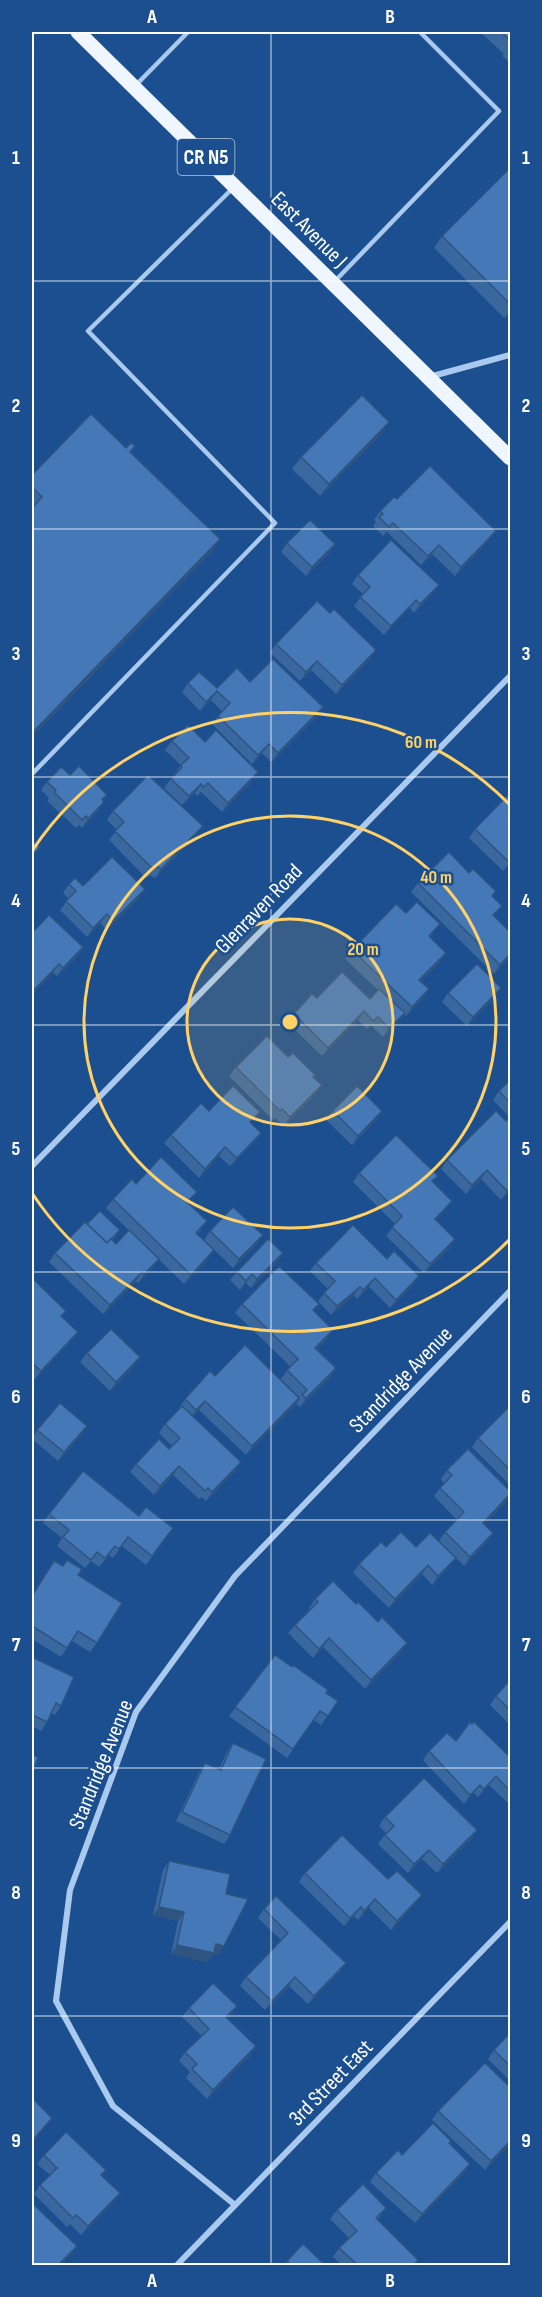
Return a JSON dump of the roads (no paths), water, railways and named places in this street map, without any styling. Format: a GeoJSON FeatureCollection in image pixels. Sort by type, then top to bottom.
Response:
{"type":"FeatureCollection","features":[{"type":"Feature","properties":{"kind":"main road","name":"East Avenue J"},"geometry":{"type":"LineString","coordinates":[[78,32],[510,458]]}},
{"type":"Feature","properties":{"kind":"street"},"geometry":{"type":"LineString","coordinates":[[428,377],[510,355]]}},
{"type":"Feature","properties":{"kind":"street","name":"Glenraven Road"},"geometry":{"type":"LineString","coordinates":[[32,1166],[510,676]]}},
{"type":"Feature","properties":{"kind":"street","name":"Standridge Avenue"},"geometry":{"type":"LineString","coordinates":[[236,2205],[113,2106],[56,2001],[70,1890],[136,1712],[235,1576],[510,1291]]}},
{"type":"Feature","properties":{"kind":"street","name":"3rd Street East"},"geometry":{"type":"LineString","coordinates":[[176,2265],[510,1922]]}},
{"type":"Feature","properties":{"kind":"lane"},"geometry":{"type":"LineString","coordinates":[[134,87],[188,32]]}},
{"type":"Feature","properties":{"kind":"lane"},"geometry":{"type":"LineString","coordinates":[[333,284],[499,111],[420,32]]}},
{"type":"Feature","properties":{"kind":"lane"},"geometry":{"type":"LineString","coordinates":[[32,774],[275,523],[88,331],[235,186]]}}]}
